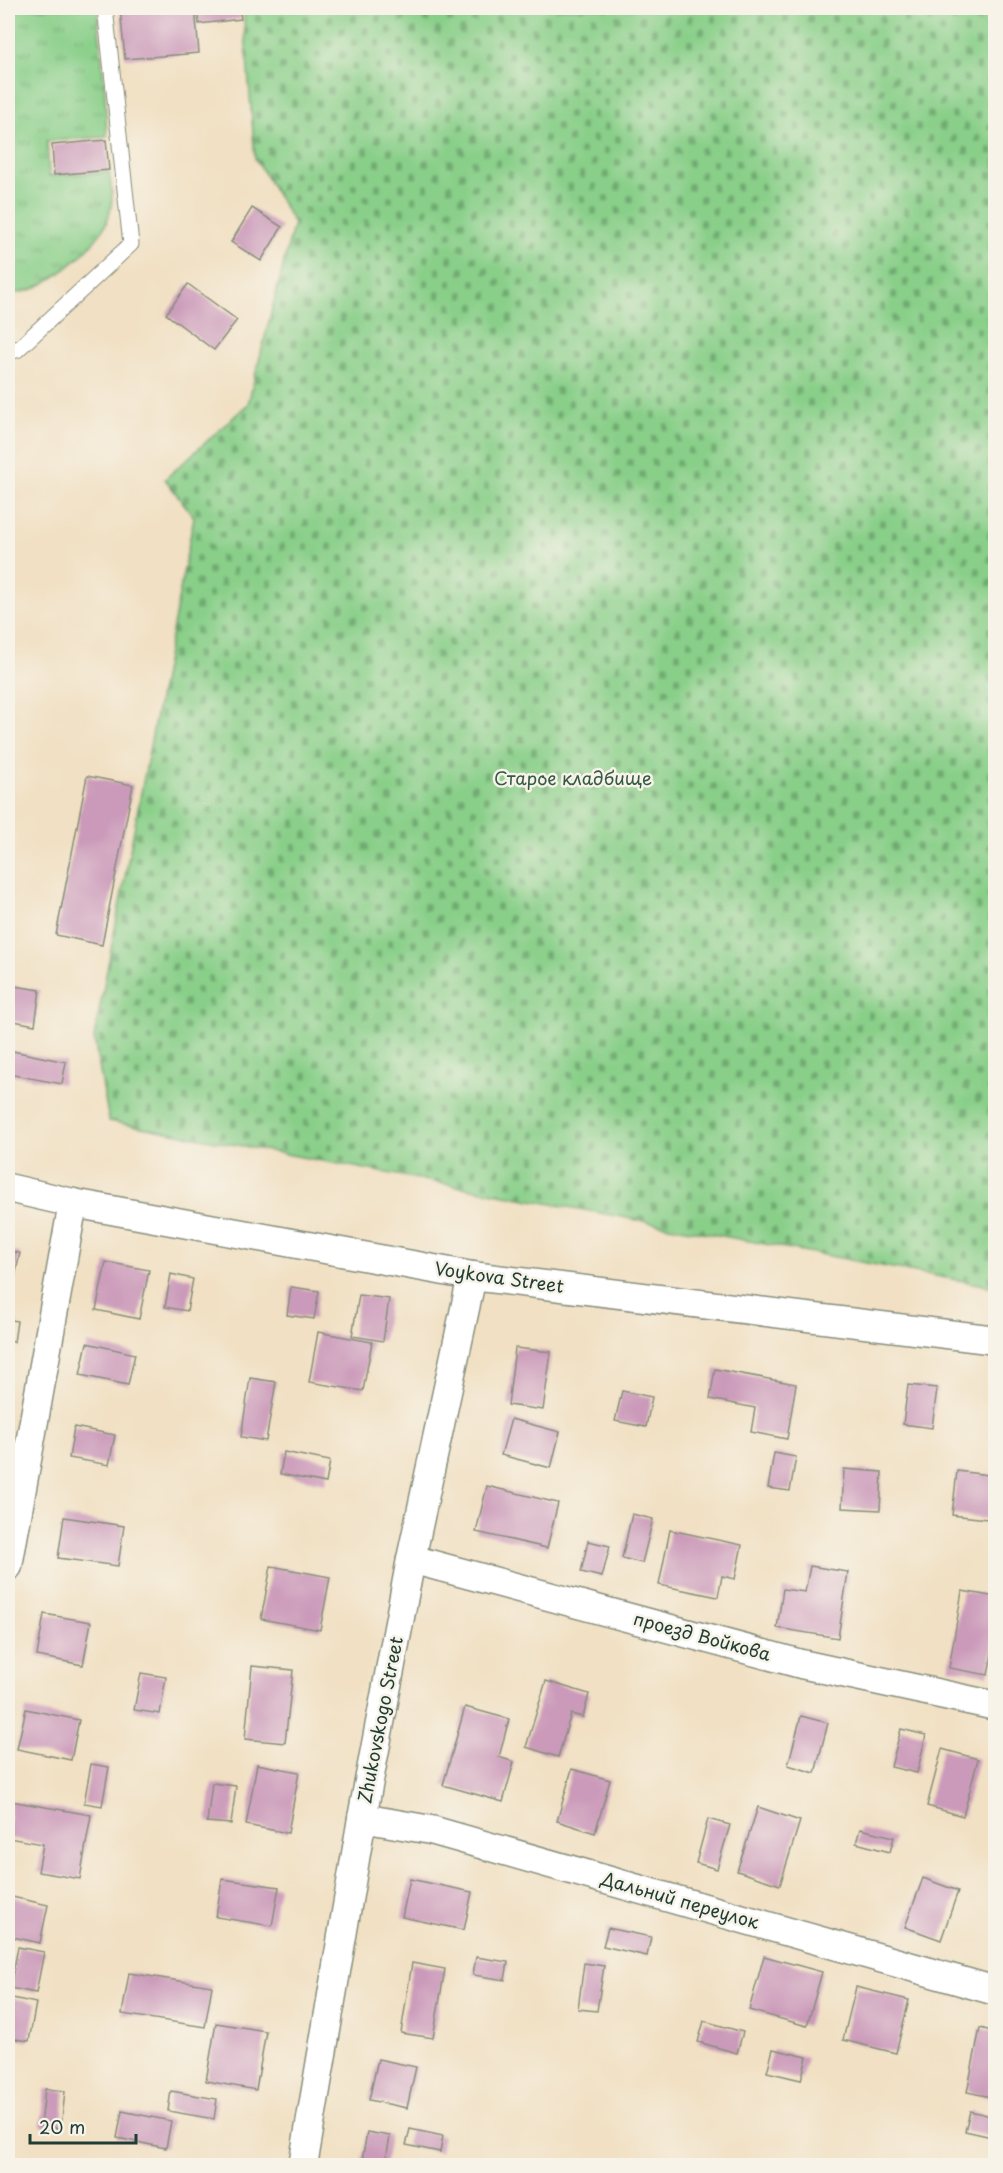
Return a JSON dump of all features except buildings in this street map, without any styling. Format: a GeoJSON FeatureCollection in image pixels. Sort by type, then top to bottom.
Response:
{"type":"FeatureCollection","features":[{"type":"Feature","properties":{"kind":"street","name":"Voykova Street"},"geometry":{"type":"LineString","coordinates":[[8,1188],[73,1203],[472,1276],[996,1340]]}},
{"type":"Feature","properties":{"kind":"street"},"geometry":{"type":"LineString","coordinates":[[8,1566],[73,1203]]}},
{"type":"Feature","properties":{"kind":"street","name":"Zhukovskogo Street"},"geometry":{"type":"LineString","coordinates":[[303,2166],[362,1818],[411,1559],[472,1276]]}},
{"type":"Feature","properties":{"kind":"street","name":"проезд Войкова"},"geometry":{"type":"LineString","coordinates":[[411,1559],[801,1664],[996,1706]]}},
{"type":"Feature","properties":{"kind":"street","name":"Дальний переулок"},"geometry":{"type":"LineString","coordinates":[[362,1818],[431,1830],[996,1991]]}},
{"type":"Feature","properties":{"kind":"lane"},"geometry":{"type":"LineString","coordinates":[[8,352],[17,350],[130,244],[105,8]]}},
{"type":"Feature","properties":{"kind":"green space"},"geometry":{"type":"Polygon","coordinates":[[[8,8],[97,8],[107,137],[47,141],[49,176],[109,172],[112,195],[110,212],[104,228],[78,259],[45,283],[8,295],[8,8]]]}},
{"type":"Feature","properties":{"kind":"green space","name":"Старое кладбище"},"geometry":{"type":"Polygon","coordinates":[[[243,8],[995,8],[995,1287],[109,1121],[94,1038],[194,517],[165,479],[248,404],[294,223],[255,158],[243,8]]]}}]}
